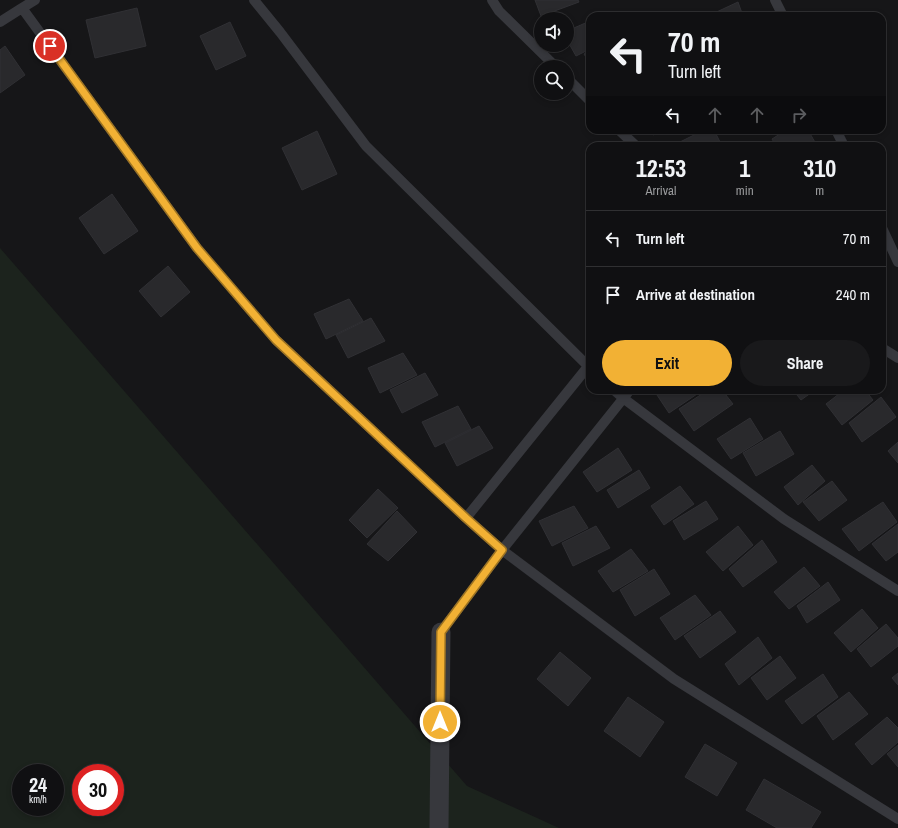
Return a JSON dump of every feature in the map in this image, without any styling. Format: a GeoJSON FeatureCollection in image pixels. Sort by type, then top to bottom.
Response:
{"type":"FeatureCollection","features":[{"type":"Feature","properties":{"kind":"street"},"geometry":{"type":"LineString","coordinates":[[439,828],[441,632]]}},
{"type":"Feature","properties":{"kind":"lane"},"geometry":{"type":"LineString","coordinates":[[0,22],[35,0]]}},
{"type":"Feature","properties":{"kind":"lane"},"geometry":{"type":"LineString","coordinates":[[254,0],[366,146],[586,363]]}},
{"type":"Feature","properties":{"kind":"lane"},"geometry":{"type":"LineString","coordinates":[[492,0],[499,11],[549,60]]}},
{"type":"Feature","properties":{"kind":"lane"},"geometry":{"type":"LineString","coordinates":[[775,0],[781,12]]}},
{"type":"Feature","properties":{"kind":"lane"},"geometry":{"type":"LineString","coordinates":[[22,8],[197,248],[276,340],[466,518],[502,550],[674,679],[898,819]]}},
{"type":"Feature","properties":{"kind":"lane"},"geometry":{"type":"LineString","coordinates":[[574,85],[586,97]]}},
{"type":"Feature","properties":{"kind":"lane"},"geometry":{"type":"LineString","coordinates":[[623,134],[632,142]]}},
{"type":"Feature","properties":{"kind":"lane"},"geometry":{"type":"LineString","coordinates":[[886,236],[898,262]]}},
{"type":"Feature","properties":{"kind":"lane"},"geometry":{"type":"LineString","coordinates":[[886,350],[898,358]]}},
{"type":"Feature","properties":{"kind":"lane"},"geometry":{"type":"LineString","coordinates":[[466,518],[586,370]]}},
{"type":"Feature","properties":{"kind":"lane"},"geometry":{"type":"LineString","coordinates":[[618,394],[784,519],[898,591]]}},
{"type":"Feature","properties":{"kind":"lane"},"geometry":{"type":"LineString","coordinates":[[441,632],[502,550],[626,394]]}},
{"type":"Feature","properties":{"kind":"shaded area"},"geometry":{"type":"Polygon","coordinates":[[[0,248],[467,786],[559,828],[0,828],[0,248]]]}},
{"type":"Feature","properties":{"kind":"building"},"geometry":{"type":"Polygon","coordinates":[[[535,0],[578,0],[579,2],[552,12],[540,12],[535,0]]]}},
{"type":"Feature","properties":{"kind":"building"},"geometry":{"type":"Polygon","coordinates":[[[738,2],[742,12],[717,12],[738,2]]]}},
{"type":"Feature","properties":{"kind":"building"},"geometry":{"type":"Polygon","coordinates":[[[137,8],[146,46],[95,58],[86,20],[137,8]]]}},
{"type":"Feature","properties":{"kind":"building"},"geometry":{"type":"Polygon","coordinates":[[[230,22],[246,56],[216,70],[200,36],[230,22]]]}},
{"type":"Feature","properties":{"kind":"building"},"geometry":{"type":"Polygon","coordinates":[[[586,23],[586,51],[576,56],[574,52],[574,28],[586,23]]]}},
{"type":"Feature","properties":{"kind":"building"},"geometry":{"type":"Polygon","coordinates":[[[5,46],[25,75],[0,93],[0,50],[5,46]]]}},
{"type":"Feature","properties":{"kind":"building"},"geometry":{"type":"Polygon","coordinates":[[[317,131],[337,174],[302,190],[282,148],[317,131]]]}},
{"type":"Feature","properties":{"kind":"building"},"geometry":{"type":"Polygon","coordinates":[[[696,134],[716,134],[720,142],[680,142],[696,134]]]}},
{"type":"Feature","properties":{"kind":"building"},"geometry":{"type":"Polygon","coordinates":[[[780,134],[810,134],[815,142],[774,142],[772,139],[780,134]]]}},
{"type":"Feature","properties":{"kind":"building"},"geometry":{"type":"Polygon","coordinates":[[[112,194],[138,231],[104,254],[79,218],[112,194]]]}},
{"type":"Feature","properties":{"kind":"building"},"geometry":{"type":"Polygon","coordinates":[[[168,266],[190,292],[161,317],[139,291],[168,266]]]}},
{"type":"Feature","properties":{"kind":"building"},"geometry":{"type":"Polygon","coordinates":[[[349,299],[363,321],[326,339],[314,314],[349,299]]]}},
{"type":"Feature","properties":{"kind":"building"},"geometry":{"type":"Polygon","coordinates":[[[371,318],[385,341],[348,358],[336,335],[371,318]]]}},
{"type":"Feature","properties":{"kind":"building"},"geometry":{"type":"Polygon","coordinates":[[[403,353],[417,375],[380,393],[368,368],[403,353]]]}},
{"type":"Feature","properties":{"kind":"building"},"geometry":{"type":"Polygon","coordinates":[[[425,373],[438,395],[402,413],[390,390],[425,373]]]}},
{"type":"Feature","properties":{"kind":"building"},"geometry":{"type":"Polygon","coordinates":[[[656,394],[697,394],[669,413],[656,394]]]}},
{"type":"Feature","properties":{"kind":"building"},"geometry":{"type":"Polygon","coordinates":[[[702,394],[725,394],[733,404],[694,431],[679,409],[702,394]]]}},
{"type":"Feature","properties":{"kind":"building"},"geometry":{"type":"Polygon","coordinates":[[[796,394],[809,394],[801,400],[796,394]]]}},
{"type":"Feature","properties":{"kind":"building"},"geometry":{"type":"Polygon","coordinates":[[[839,394],[868,394],[873,400],[842,425],[826,404],[839,394]]]}},
{"type":"Feature","properties":{"kind":"building"},"geometry":{"type":"Polygon","coordinates":[[[881,397],[896,417],[862,442],[849,423],[881,397]]]}},
{"type":"Feature","properties":{"kind":"building"},"geometry":{"type":"Polygon","coordinates":[[[458,406],[471,429],[435,447],[422,422],[458,406]]]}},
{"type":"Feature","properties":{"kind":"building"},"geometry":{"type":"Polygon","coordinates":[[[750,418],[763,439],[731,459],[717,439],[750,418]]]}},
{"type":"Feature","properties":{"kind":"building"},"geometry":{"type":"Polygon","coordinates":[[[479,426],[493,448],[457,466],[445,443],[479,426]]]}},
{"type":"Feature","properties":{"kind":"building"},"geometry":{"type":"Polygon","coordinates":[[[780,431],[794,454],[756,476],[743,453],[780,431]]]}},
{"type":"Feature","properties":{"kind":"building"},"geometry":{"type":"Polygon","coordinates":[[[898,442],[898,463],[888,451],[898,442]]]}},
{"type":"Feature","properties":{"kind":"building"},"geometry":{"type":"Polygon","coordinates":[[[618,448],[632,470],[597,492],[583,472],[618,448]]]}},
{"type":"Feature","properties":{"kind":"building"},"geometry":{"type":"Polygon","coordinates":[[[812,465],[825,481],[798,505],[784,487],[812,465]]]}},
{"type":"Feature","properties":{"kind":"building"},"geometry":{"type":"Polygon","coordinates":[[[639,470],[650,488],[618,508],[607,490],[639,470]]]}},
{"type":"Feature","properties":{"kind":"building"},"geometry":{"type":"Polygon","coordinates":[[[832,481],[847,500],[819,521],[803,502],[832,481]]]}},
{"type":"Feature","properties":{"kind":"building"},"geometry":{"type":"Polygon","coordinates":[[[680,486],[694,504],[664,525],[651,506],[680,486]]]}},
{"type":"Feature","properties":{"kind":"building"},"geometry":{"type":"Polygon","coordinates":[[[378,489],[398,508],[367,538],[349,520],[378,489]]]}},
{"type":"Feature","properties":{"kind":"building"},"geometry":{"type":"Polygon","coordinates":[[[706,501],[718,519],[684,540],[673,521],[706,501]]]}},
{"type":"Feature","properties":{"kind":"building"},"geometry":{"type":"Polygon","coordinates":[[[883,502],[897,522],[859,551],[842,529],[883,502]]]}},
{"type":"Feature","properties":{"kind":"building"},"geometry":{"type":"Polygon","coordinates":[[[574,506],[588,528],[552,546],[539,521],[574,506]]]}},
{"type":"Feature","properties":{"kind":"building"},"geometry":{"type":"Polygon","coordinates":[[[397,511],[417,532],[388,561],[367,544],[397,511]]]}},
{"type":"Feature","properties":{"kind":"building"},"geometry":{"type":"Polygon","coordinates":[[[898,524],[898,552],[886,561],[872,544],[898,524]]]}},
{"type":"Feature","properties":{"kind":"building"},"geometry":{"type":"Polygon","coordinates":[[[596,526],[610,548],[573,566],[562,543],[596,526]]]}},
{"type":"Feature","properties":{"kind":"building"},"geometry":{"type":"Polygon","coordinates":[[[738,526],[753,545],[723,571],[706,552],[738,526]]]}},
{"type":"Feature","properties":{"kind":"building"},"geometry":{"type":"Polygon","coordinates":[[[762,540],[777,562],[743,587],[729,569],[762,540]]]}},
{"type":"Feature","properties":{"kind":"building"},"geometry":{"type":"Polygon","coordinates":[[[631,549],[648,571],[613,592],[598,571],[631,549]]]}},
{"type":"Feature","properties":{"kind":"building"},"geometry":{"type":"Polygon","coordinates":[[[804,567],[820,586],[789,609],[774,592],[804,567]]]}},
{"type":"Feature","properties":{"kind":"building"},"geometry":{"type":"Polygon","coordinates":[[[654,569],[670,594],[635,616],[620,590],[654,569]]]}},
{"type":"Feature","properties":{"kind":"building"},"geometry":{"type":"Polygon","coordinates":[[[828,582],[840,600],[807,623],[797,606],[828,582]]]}},
{"type":"Feature","properties":{"kind":"building"},"geometry":{"type":"Polygon","coordinates":[[[695,595],[711,615],[675,640],[660,618],[695,595]]]}},
{"type":"Feature","properties":{"kind":"building"},"geometry":{"type":"Polygon","coordinates":[[[862,609],[878,628],[851,652],[834,633],[862,609]]]}},
{"type":"Feature","properties":{"kind":"building"},"geometry":{"type":"Polygon","coordinates":[[[720,611],[736,632],[700,658],[684,636],[720,611]]]}},
{"type":"Feature","properties":{"kind":"building"},"geometry":{"type":"Polygon","coordinates":[[[886,624],[898,638],[898,646],[871,667],[857,649],[886,624]]]}},
{"type":"Feature","properties":{"kind":"building"},"geometry":{"type":"Polygon","coordinates":[[[758,637],[772,658],[739,685],[725,664],[758,637]]]}},
{"type":"Feature","properties":{"kind":"building"},"geometry":{"type":"Polygon","coordinates":[[[560,652],[591,678],[568,706],[537,679],[560,652]]]}},
{"type":"Feature","properties":{"kind":"building"},"geometry":{"type":"Polygon","coordinates":[[[780,656],[796,678],[767,700],[751,678],[780,656]]]}},
{"type":"Feature","properties":{"kind":"building"},"geometry":{"type":"Polygon","coordinates":[[[898,673],[898,685],[892,678],[898,673]]]}},
{"type":"Feature","properties":{"kind":"building"},"geometry":{"type":"Polygon","coordinates":[[[823,674],[838,697],[802,724],[785,701],[823,674]]]}},
{"type":"Feature","properties":{"kind":"building"},"geometry":{"type":"Polygon","coordinates":[[[849,692],[868,714],[833,740],[817,716],[849,692]]]}},
{"type":"Feature","properties":{"kind":"building"},"geometry":{"type":"Polygon","coordinates":[[[628,697],[664,722],[640,757],[604,731],[628,697]]]}},
{"type":"Feature","properties":{"kind":"building"},"geometry":{"type":"Polygon","coordinates":[[[887,717],[898,728],[898,742],[872,765],[855,744],[887,717]]]}},
{"type":"Feature","properties":{"kind":"building"},"geometry":{"type":"Polygon","coordinates":[[[705,744],[737,763],[717,796],[685,777],[705,744]]]}},
{"type":"Feature","properties":{"kind":"building"},"geometry":{"type":"Polygon","coordinates":[[[898,745],[898,767],[887,754],[898,745]]]}},
{"type":"Feature","properties":{"kind":"building"},"geometry":{"type":"Polygon","coordinates":[[[764,779],[821,812],[811,828],[777,828],[746,810],[764,779]]]}},
{"type":"Feature","properties":{"kind":"route"},"geometry":{"type":"LineString","coordinates":[[50,46],[197,248],[276,340],[502,550],[441,632],[440,722]]}}]}
